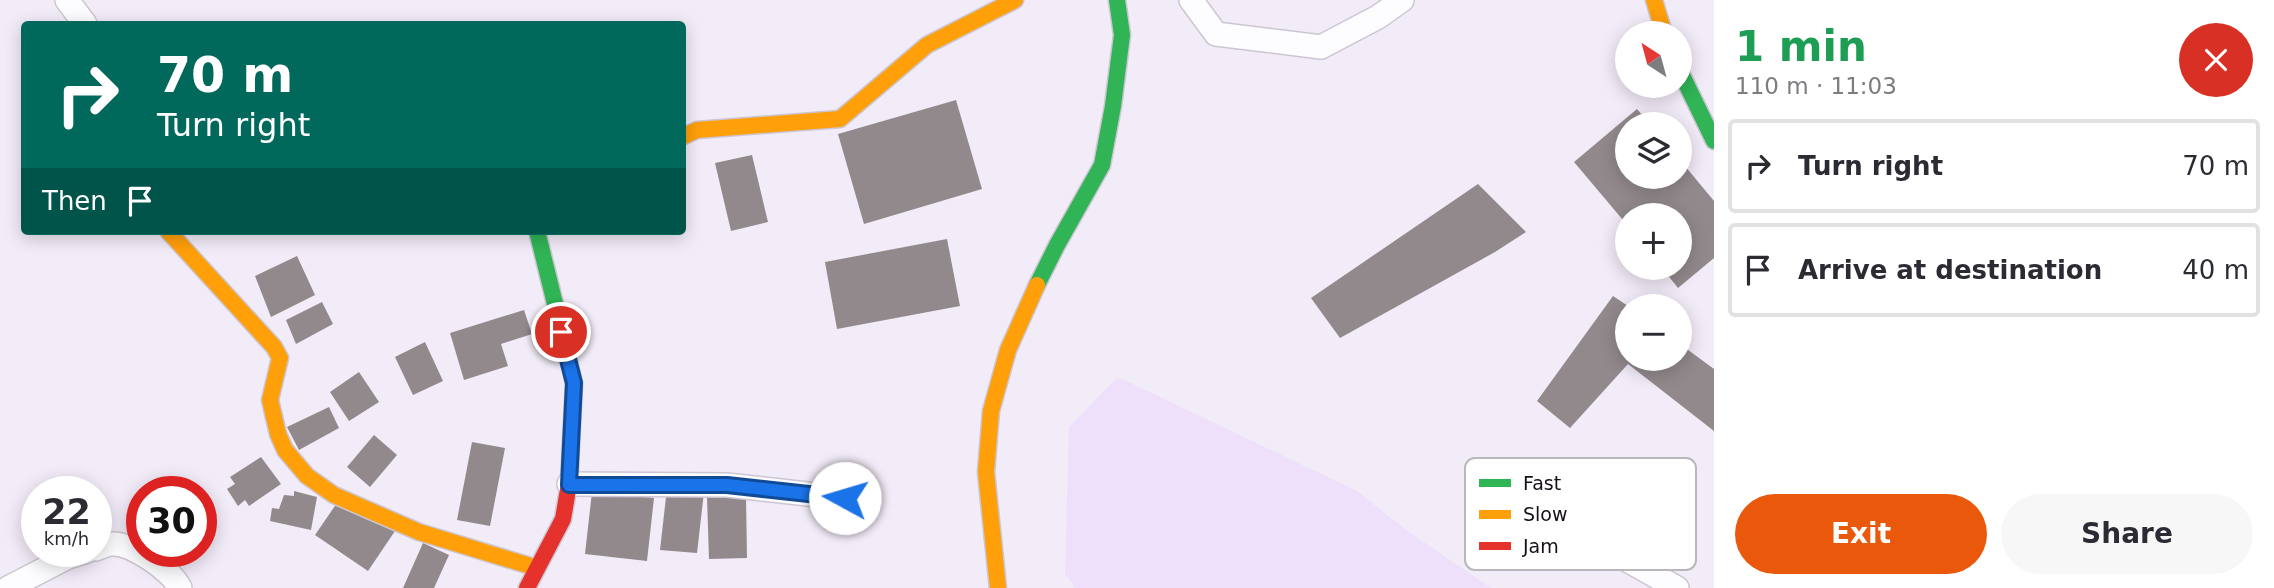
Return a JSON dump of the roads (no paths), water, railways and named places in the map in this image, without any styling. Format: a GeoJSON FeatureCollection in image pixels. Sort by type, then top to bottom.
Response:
{"type":"FeatureCollection","features":[{"type":"Feature","properties":{"kind":"street"},"geometry":{"type":"LineString","coordinates":[[67,0],[83,21]]}},
{"type":"Feature","properties":{"kind":"street"},"geometry":{"type":"LineString","coordinates":[[686,135],[697,130],[840,119],[927,46],[1015,0]]}},
{"type":"Feature","properties":{"kind":"street"},"geometry":{"type":"LineString","coordinates":[[998,588],[986,472],[991,411],[1008,350],[1026,308],[1102,165],[1122,35],[1117,0]]}},
{"type":"Feature","properties":{"kind":"street"},"geometry":{"type":"LineString","coordinates":[[1191,0],[1216,34],[1321,47],[1378,17],[1402,0]]}},
{"type":"Feature","properties":{"kind":"street"},"geometry":{"type":"LineString","coordinates":[[1654,0],[1660,21]]}},
{"type":"Feature","properties":{"kind":"street"},"geometry":{"type":"LineString","coordinates":[[1692,96],[1714,141]]}},
{"type":"Feature","properties":{"kind":"street"},"geometry":{"type":"LineString","coordinates":[[172,235],[274,347],[280,358],[270,400],[278,434],[285,450],[307,476],[334,495],[419,532],[537,568]]}},
{"type":"Feature","properties":{"kind":"street"},"geometry":{"type":"LineString","coordinates":[[527,588],[563,519],[569,485],[574,383],[538,235]]}},
{"type":"Feature","properties":{"kind":"street"},"geometry":{"type":"LineString","coordinates":[[569,485],[727,485],[869,501]]}},
{"type":"Feature","properties":{"kind":"street"},"geometry":{"type":"LineString","coordinates":[[112,544],[150,557],[180,588]]}},
{"type":"Feature","properties":{"kind":"street"},"geometry":{"type":"LineString","coordinates":[[8,588],[49,567]]}},
{"type":"Feature","properties":{"kind":"street"},"geometry":{"type":"LineString","coordinates":[[1642,570],[1669,586]]}}]}
